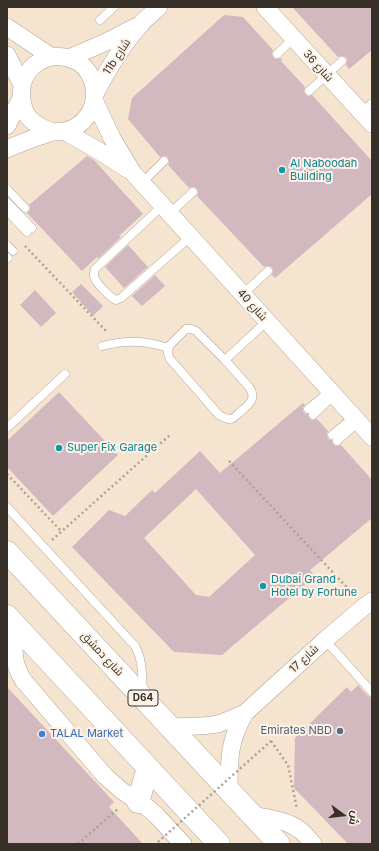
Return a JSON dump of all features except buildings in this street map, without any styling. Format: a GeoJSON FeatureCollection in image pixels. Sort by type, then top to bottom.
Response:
{"type":"FeatureCollection","features":[{"type":"Feature","properties":{"kind":"main road","name":"شارع دمشق"},"geometry":{"type":"LineString","coordinates":[[7,552],[279,844]]}},
{"type":"Feature","properties":{"kind":"main road"},"geometry":{"type":"LineString","coordinates":[[12,621],[219,844]]}},
{"type":"Feature","properties":{"kind":"main road"},"geometry":{"type":"LineString","coordinates":[[135,800],[148,768]]}},
{"type":"Feature","properties":{"kind":"street","name":"11b شارع"},"geometry":{"type":"LineString","coordinates":[[95,98],[105,75],[128,39],[159,7]]}},
{"type":"Feature","properties":{"kind":"street","name":"شارع 36"},"geometry":{"type":"LineString","coordinates":[[264,7],[327,75],[368,113]]}},
{"type":"Feature","properties":{"kind":"street","name":"11b شارع"},"geometry":{"type":"LineString","coordinates":[[70,58],[106,42],[142,23]]}},
{"type":"Feature","properties":{"kind":"street"},"geometry":{"type":"LineString","coordinates":[[7,27],[52,57]]}},
{"type":"Feature","properties":{"kind":"street"},"geometry":{"type":"LineString","coordinates":[[7,55],[21,91],[24,110],[31,120],[41,127],[58,131]]}},
{"type":"Feature","properties":{"kind":"street"},"geometry":{"type":"LineString","coordinates":[[7,126],[26,75],[32,66],[41,60],[61,56],[70,58],[80,63],[94,82],[95,98],[90,112],[84,121],[74,128],[36,137],[7,149]]}},
{"type":"Feature","properties":{"kind":"street","name":"شارع 40"},"geometry":{"type":"LineString","coordinates":[[95,98],[112,138],[137,178],[372,437]]}},
{"type":"Feature","properties":{"kind":"street","name":"شارع 40"},"geometry":{"type":"LineString","coordinates":[[58,131],[99,151],[137,178]]}},
{"type":"Feature","properties":{"kind":"street","name":"شارع 17"},"geometry":{"type":"LineString","coordinates":[[171,727],[217,724],[245,713],[370,601]]}},
{"type":"Feature","properties":{"kind":"street"},"geometry":{"type":"LineString","coordinates":[[12,621],[15,664],[23,680],[105,776],[156,815],[183,844]]}},
{"type":"Feature","properties":{"kind":"street","name":"شارع 17"},"geometry":{"type":"LineString","coordinates":[[229,790],[232,742],[245,713]]}},
{"type":"Feature","properties":{"kind":"street"},"geometry":{"type":"LineString","coordinates":[[252,815],[282,822],[295,827],[301,831],[313,844]]}},
{"type":"Feature","properties":{"kind":"lane"},"geometry":{"type":"LineString","coordinates":[[100,20],[113,7]]}},
{"type":"Feature","properties":{"kind":"lane"},"geometry":{"type":"LineString","coordinates":[[277,54],[294,38]]}},
{"type":"Feature","properties":{"kind":"lane"},"geometry":{"type":"LineString","coordinates":[[309,91],[342,61]]}},
{"type":"Feature","properties":{"kind":"lane"},"geometry":{"type":"LineString","coordinates":[[137,178],[164,161]]}},
{"type":"Feature","properties":{"kind":"lane"},"geometry":{"type":"LineString","coordinates":[[7,188],[25,208]]}},
{"type":"Feature","properties":{"kind":"lane"},"geometry":{"type":"LineString","coordinates":[[190,237],[121,298],[116,300],[110,297],[95,279],[95,269],[166,210],[193,192]]}},
{"type":"Feature","properties":{"kind":"lane"},"geometry":{"type":"LineString","coordinates":[[7,202],[29,230],[7,211]]}},
{"type":"Feature","properties":{"kind":"lane"},"geometry":{"type":"LineString","coordinates":[[7,245],[9,255]]}},
{"type":"Feature","properties":{"kind":"lane"},"geometry":{"type":"LineString","coordinates":[[242,294],[268,271]]}},
{"type":"Feature","properties":{"kind":"lane"},"geometry":{"type":"LineString","coordinates":[[225,360],[267,321]]}},
{"type":"Feature","properties":{"kind":"lane"},"geometry":{"type":"LineString","coordinates":[[186,329],[193,329],[225,360],[249,387],[252,391],[252,401],[235,417],[231,419],[223,418],[170,359],[168,356],[168,348],[186,329]]}},
{"type":"Feature","properties":{"kind":"lane"},"geometry":{"type":"LineString","coordinates":[[102,346],[117,342],[130,341],[156,344],[168,348]]}},
{"type":"Feature","properties":{"kind":"lane"},"geometry":{"type":"LineString","coordinates":[[7,428],[65,374]]}},
{"type":"Feature","properties":{"kind":"lane"},"geometry":{"type":"LineString","coordinates":[[311,412],[332,393]]}},
{"type":"Feature","properties":{"kind":"lane"},"geometry":{"type":"LineString","coordinates":[[335,438],[356,419]]}},
{"type":"Feature","properties":{"kind":"lane"},"geometry":{"type":"LineString","coordinates":[[7,507],[135,646],[141,661],[144,699]]}},
{"type":"Feature","properties":{"kind":"lane"},"geometry":{"type":"LineString","coordinates":[[325,640],[372,692]]}},
{"type":"Feature","properties":{"kind":"path"},"geometry":{"type":"LineString","coordinates":[[23,244],[107,333]]}},
{"type":"Feature","properties":{"kind":"path"},"geometry":{"type":"LineString","coordinates":[[45,548],[171,434]]}},
{"type":"Feature","properties":{"kind":"path"},"geometry":{"type":"LineString","coordinates":[[229,461],[370,601]]}},
{"type":"Feature","properties":{"kind":"path"},"geometry":{"type":"LineString","coordinates":[[7,474],[62,532]]}},
{"type":"Feature","properties":{"kind":"path"},"geometry":{"type":"LineString","coordinates":[[158,842],[270,742],[288,765],[301,831]]}},
{"type":"Feature","properties":{"kind":"path"},"geometry":{"type":"LineString","coordinates":[[78,844],[135,800]]}},
{"type":"Feature","properties":{"kind":"place","name":"Al Naboodah Building"},"geometry":{"type":"Point","coordinates":[282,170]}},
{"type":"Feature","properties":{"kind":"place","name":"Super Fix Garage"},"geometry":{"type":"Point","coordinates":[59,448]}},
{"type":"Feature","properties":{"kind":"place","name":"Dubai Grand Hotel by Fortune"},"geometry":{"type":"Point","coordinates":[263,586]}},
{"type":"Feature","properties":{"kind":"place","name":"Emirates NBD"},"geometry":{"type":"Point","coordinates":[340,731]}},
{"type":"Feature","properties":{"kind":"place","name":"TALAL Market"},"geometry":{"type":"Point","coordinates":[42,734]}}]}
